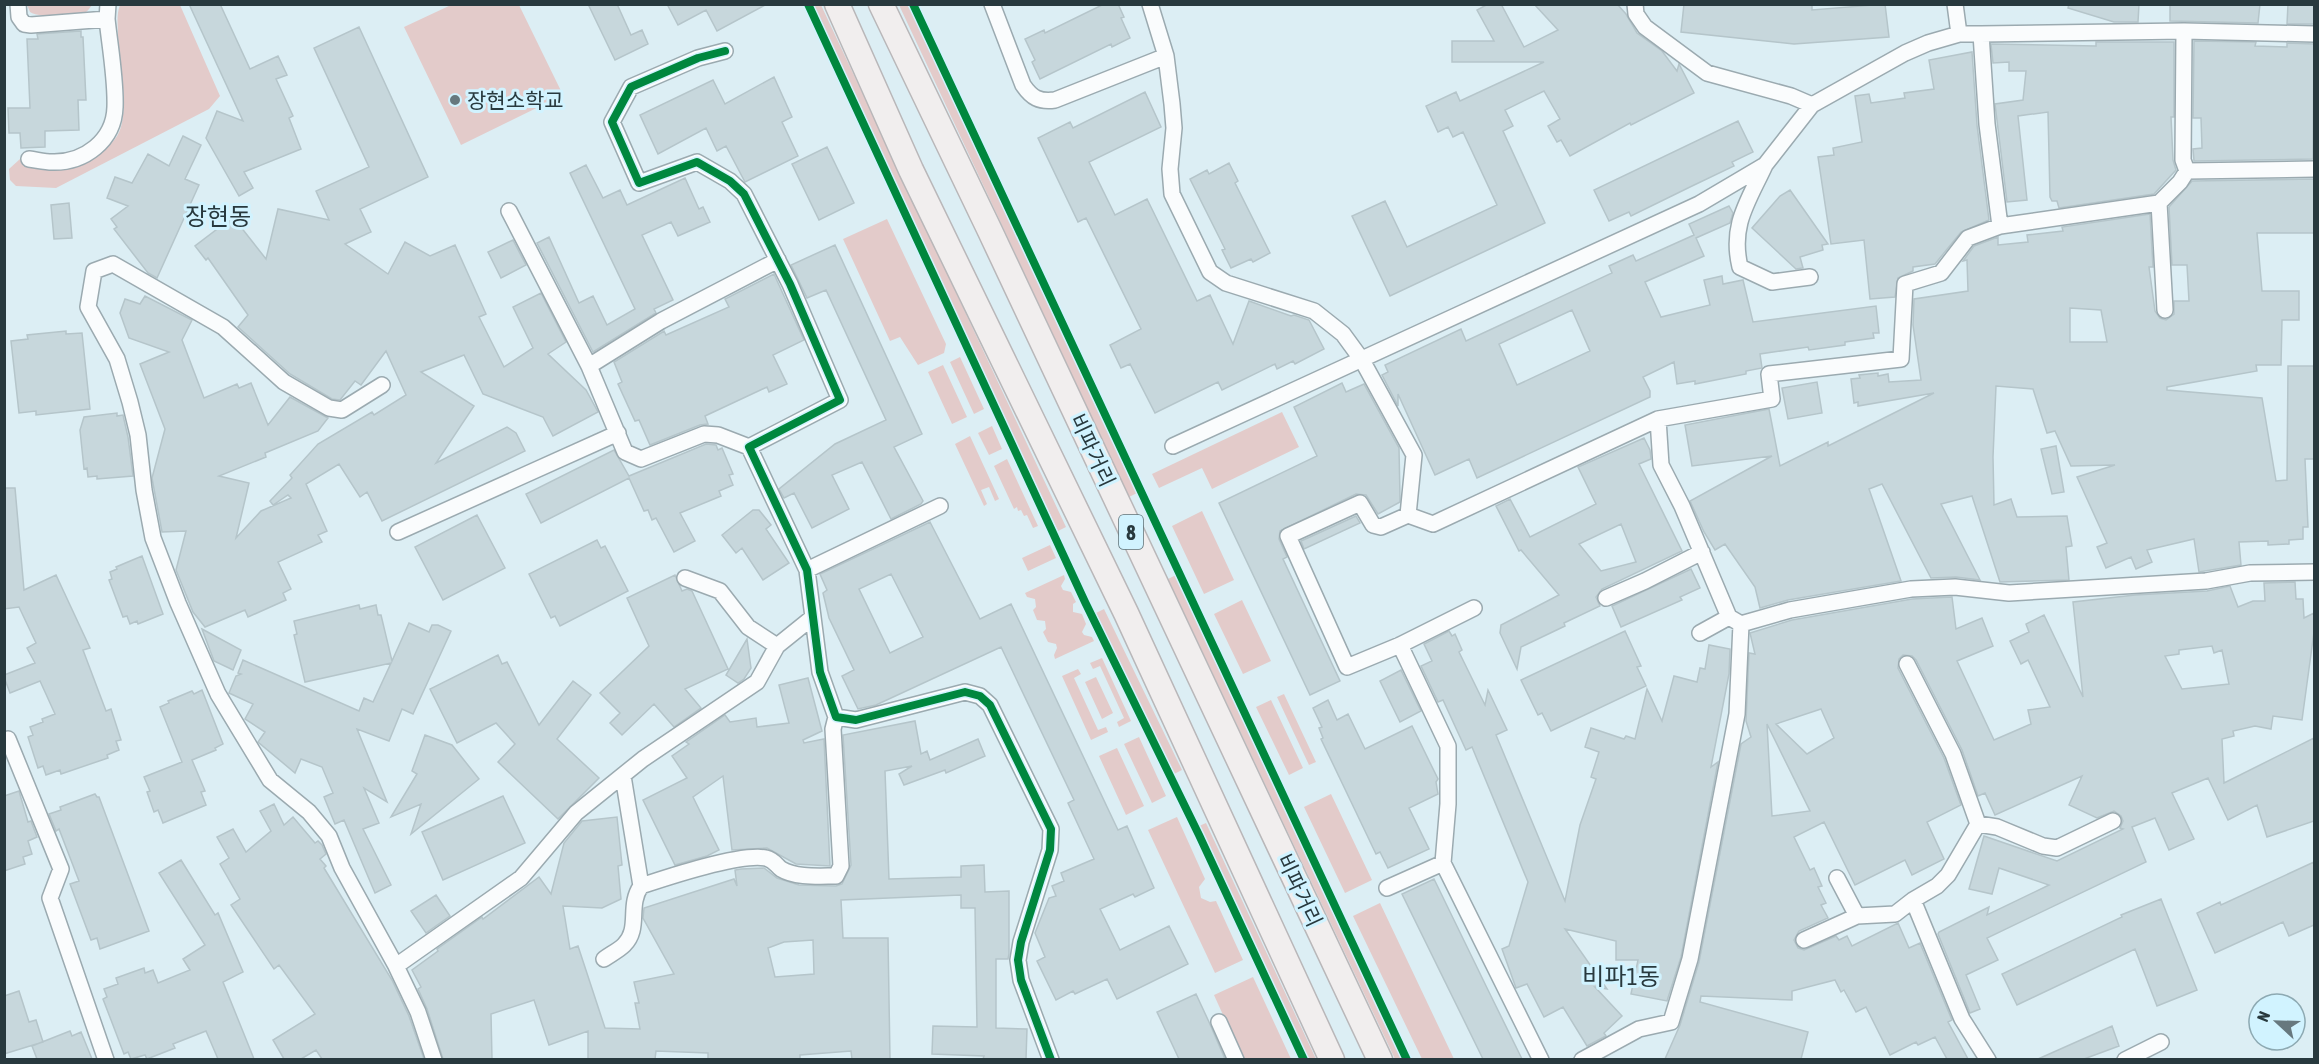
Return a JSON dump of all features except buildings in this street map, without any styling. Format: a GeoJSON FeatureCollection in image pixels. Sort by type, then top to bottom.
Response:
{"type":"FeatureCollection","features":[{"type":"Feature","properties":{"kind":"main road","name":"비파거리"},"geometry":{"type":"LineString","coordinates":[[837,4],[911,170],[1131,624],[1332,1059]]}},
{"type":"Feature","properties":{"kind":"main road","name":"비파거리"},"geometry":{"type":"LineString","coordinates":[[880,4],[990,231],[1380,1059]]}},
{"type":"Feature","properties":{"kind":"street"},"geometry":{"type":"LineString","coordinates":[[18,4],[19,17],[24,24],[31,26],[107,12],[116,108],[105,139],[94,150],[66,161],[51,162],[29,159]]}},
{"type":"Feature","properties":{"kind":"street"},"geometry":{"type":"LineString","coordinates":[[992,4],[1023,85],[1031,96],[1038,100],[1054,100],[1166,56]]}},
{"type":"Feature","properties":{"kind":"street"},"geometry":{"type":"LineString","coordinates":[[1150,4],[1166,56],[1174,128],[1170,169],[1172,194],[1210,272],[1226,283],[1314,311],[1343,334],[1362,360],[1414,455],[1408,515]]}},
{"type":"Feature","properties":{"kind":"street"},"geometry":{"type":"LineString","coordinates":[[1635,4],[1635,14],[1645,27],[1707,73],[1791,96],[1812,105]]}},
{"type":"Feature","properties":{"kind":"street"},"geometry":{"type":"LineString","coordinates":[[1955,4],[1959,34]]}},
{"type":"Feature","properties":{"kind":"street"},"geometry":{"type":"LineString","coordinates":[[2184,32],[2183,160],[2187,171]]}},
{"type":"Feature","properties":{"kind":"street"},"geometry":{"type":"LineString","coordinates":[[1810,277],[1772,282],[1740,267],[1736,246],[1739,220],[1766,165],[1812,105],[1905,53],[1959,34],[2184,32],[2314,34]]}},
{"type":"Feature","properties":{"kind":"street"},"geometry":{"type":"LineString","coordinates":[[1981,34],[1987,124],[2000,226]]}},
{"type":"Feature","properties":{"kind":"street"},"geometry":{"type":"LineString","coordinates":[[725,51],[698,58],[632,87],[612,122],[639,183],[697,162],[730,181],[744,194],[778,260],[840,400],[749,447]]}},
{"type":"Feature","properties":{"kind":"street"},"geometry":{"type":"LineString","coordinates":[[1173,446],[1699,204],[1766,165]]}},
{"type":"Feature","properties":{"kind":"street"},"geometry":{"type":"LineString","coordinates":[[2187,171],[2314,169]]}},
{"type":"Feature","properties":{"kind":"street"},"geometry":{"type":"LineString","coordinates":[[1474,608],[1400,645],[1347,667],[1288,536],[1360,503],[1373,525],[1381,527],[1408,515],[1433,524],[1658,418],[1772,399],[1769,374],[1901,359],[1905,284],[1941,273],[1968,238],[2000,226],[2159,202],[2180,182],[2187,171]]}},
{"type":"Feature","properties":{"kind":"street"},"geometry":{"type":"LineString","coordinates":[[2159,202],[2165,310]]}},
{"type":"Feature","properties":{"kind":"street"},"geometry":{"type":"LineString","coordinates":[[509,211],[589,366],[626,452],[641,459],[704,434],[718,435],[749,447],[807,570],[820,672],[836,717],[833,729],[841,866],[836,876],[814,877],[791,873],[766,858],[748,858],[681,873],[641,886]]}},
{"type":"Feature","properties":{"kind":"street"},"geometry":{"type":"LineString","coordinates":[[589,366],[661,321],[778,260]]}},
{"type":"Feature","properties":{"kind":"street"},"geometry":{"type":"LineString","coordinates":[[382,385],[342,410],[328,408],[284,382],[223,327],[193,309],[113,264],[94,271],[88,307],[117,359],[138,435],[144,490],[153,538],[178,603],[218,694],[270,780],[309,812],[329,836],[342,868],[396,966],[418,1012],[434,1059]]}},
{"type":"Feature","properties":{"kind":"street"},"geometry":{"type":"LineString","coordinates":[[1582,1059],[1639,1029],[1671,1022],[1690,959],[1737,714],[1735,620],[1661,465],[1658,418]]}},
{"type":"Feature","properties":{"kind":"street"},"geometry":{"type":"LineString","coordinates":[[398,532],[618,433]]}},
{"type":"Feature","properties":{"kind":"street"},"geometry":{"type":"LineString","coordinates":[[807,570],[940,506]]}},
{"type":"Feature","properties":{"kind":"street"},"geometry":{"type":"LineString","coordinates":[[1606,598],[1702,552]]}},
{"type":"Feature","properties":{"kind":"street"},"geometry":{"type":"LineString","coordinates":[[1700,633],[1735,620],[1911,589],[1955,587],[2009,593],[2206,581],[2250,573],[2314,572]]}},
{"type":"Feature","properties":{"kind":"street"},"geometry":{"type":"LineString","coordinates":[[685,578],[720,591],[748,627],[777,646]]}},
{"type":"Feature","properties":{"kind":"street"},"geometry":{"type":"LineString","coordinates":[[396,966],[521,878],[576,813],[622,776],[758,682],[777,646],[813,617]]}},
{"type":"Feature","properties":{"kind":"street"},"geometry":{"type":"LineString","coordinates":[[1400,645],[1448,746],[1448,804],[1443,863],[1541,1059]]}},
{"type":"Feature","properties":{"kind":"street"},"geometry":{"type":"LineString","coordinates":[[1907,664],[1953,754],[1978,824]]}},
{"type":"Feature","properties":{"kind":"street"},"geometry":{"type":"LineString","coordinates":[[836,717],[856,720],[965,692],[980,696],[990,705],[1051,829],[1050,850],[1021,942],[1018,960],[1021,980],[1051,1059]]}},
{"type":"Feature","properties":{"kind":"street"},"geometry":{"type":"LineString","coordinates":[[8,740],[60,869],[50,898],[106,1059]]}},
{"type":"Feature","properties":{"kind":"street"},"geometry":{"type":"LineString","coordinates":[[604,958],[624,945],[630,937],[634,926],[633,901],[641,886],[622,776]]}},
{"type":"Feature","properties":{"kind":"street"},"geometry":{"type":"LineString","coordinates":[[1978,824],[1997,827],[2043,846],[2057,848],[2113,821]]}},
{"type":"Feature","properties":{"kind":"street"},"geometry":{"type":"LineString","coordinates":[[1803,940],[1857,916],[1895,914],[1937,886],[1948,875],[1978,824]]}},
{"type":"Feature","properties":{"kind":"street"},"geometry":{"type":"LineString","coordinates":[[1387,888],[1443,863]]}},
{"type":"Feature","properties":{"kind":"street"},"geometry":{"type":"LineString","coordinates":[[1837,878],[1857,916]]}},
{"type":"Feature","properties":{"kind":"street"},"geometry":{"type":"LineString","coordinates":[[1913,900],[1962,1019],[1988,1059]]}},
{"type":"Feature","properties":{"kind":"street"},"geometry":{"type":"LineString","coordinates":[[1219,1022],[1236,1059]]}},
{"type":"Feature","properties":{"kind":"street"},"geometry":{"type":"LineString","coordinates":[[2125,1059],[2161,1042]]}},
{"type":"Feature","properties":{"kind":"shaded area"},"geometry":{"type":"Polygon","coordinates":[[[27,5],[92,5],[82,15],[64,17],[34,14],[30,12],[27,5]]]}},
{"type":"Feature","properties":{"kind":"shaded area"},"geometry":{"type":"Polygon","coordinates":[[[120,5],[180,5],[220,96],[209,109],[56,188],[16,186],[10,180],[9,169],[20,159],[38,167],[59,168],[97,153],[115,139],[120,130],[124,105],[118,36],[120,5]]]}},
{"type":"Feature","properties":{"kind":"shaded area"},"geometry":{"type":"Polygon","coordinates":[[[451,5],[519,5],[563,95],[461,145],[404,27],[451,5]]]}},
{"type":"Feature","properties":{"kind":"shaded area"},"geometry":{"type":"Polygon","coordinates":[[[811,5],[821,5],[1066,527],[1058,531],[811,5]]]}},
{"type":"Feature","properties":{"kind":"shaded area"},"geometry":{"type":"Polygon","coordinates":[[[899,5],[909,5],[1137,493],[1129,497],[899,5]]]}},
{"type":"Feature","properties":{"kind":"shaded area"},"geometry":{"type":"Polygon","coordinates":[[[887,219],[946,344],[944,353],[918,365],[900,337],[890,341],[843,239],[887,219]]]}},
{"type":"Feature","properties":{"kind":"shaded area"},"geometry":{"type":"Polygon","coordinates":[[[960,357],[984,409],[974,414],[950,362],[960,357]]]}},
{"type":"Feature","properties":{"kind":"shaded area"},"geometry":{"type":"Polygon","coordinates":[[[943,365],[967,417],[952,424],[928,372],[943,365]]]}},
{"type":"Feature","properties":{"kind":"shaded area"},"geometry":{"type":"Polygon","coordinates":[[[1282,412],[1299,447],[1212,489],[1202,468],[1159,488],[1152,474],[1282,412]]]}},
{"type":"Feature","properties":{"kind":"shaded area"},"geometry":{"type":"Polygon","coordinates":[[[992,426],[1002,449],[989,455],[978,433],[992,426]]]}},
{"type":"Feature","properties":{"kind":"shaded area"},"geometry":{"type":"Polygon","coordinates":[[[970,436],[999,499],[995,501],[989,487],[981,490],[987,504],[984,506],[955,444],[970,436]]]}},
{"type":"Feature","properties":{"kind":"shaded area"},"geometry":{"type":"Polygon","coordinates":[[[1007,459],[1038,526],[1033,528],[1027,515],[1024,516],[1017,507],[1014,509],[994,466],[1007,459]]]}},
{"type":"Feature","properties":{"kind":"shaded area"},"geometry":{"type":"Polygon","coordinates":[[[1202,511],[1234,580],[1204,594],[1172,526],[1202,511]]]}},
{"type":"Feature","properties":{"kind":"shaded area"},"geometry":{"type":"Polygon","coordinates":[[[1050,545],[1056,558],[1028,571],[1022,558],[1050,545]]]}},
{"type":"Feature","properties":{"kind":"shaded area"},"geometry":{"type":"Polygon","coordinates":[[[1064,575],[1065,579],[1061,586],[1063,590],[1071,592],[1076,602],[1073,604],[1073,612],[1082,614],[1086,624],[1082,632],[1092,637],[1094,641],[1055,659],[1056,644],[1048,642],[1043,632],[1046,629],[1045,621],[1037,620],[1033,610],[1036,607],[1035,599],[1027,597],[1025,593],[1064,575]]]}},
{"type":"Feature","properties":{"kind":"shaded area"},"geometry":{"type":"Polygon","coordinates":[[[1176,575],[1405,1059],[1395,1059],[1168,579],[1176,575]]]}},
{"type":"Feature","properties":{"kind":"shaded area"},"geometry":{"type":"Polygon","coordinates":[[[1242,600],[1271,661],[1243,674],[1214,614],[1242,600]]]}},
{"type":"Feature","properties":{"kind":"shaded area"},"geometry":{"type":"Polygon","coordinates":[[[1104,609],[1182,770],[1174,774],[1096,613],[1104,609]]]}},
{"type":"Feature","properties":{"kind":"shaded area"},"geometry":{"type":"Polygon","coordinates":[[[1102,658],[1131,721],[1119,727],[1117,722],[1124,718],[1100,666],[1093,669],[1090,663],[1102,658]]]}},
{"type":"Feature","properties":{"kind":"shaded area"},"geometry":{"type":"Polygon","coordinates":[[[1078,669],[1081,674],[1074,678],[1098,730],[1106,727],[1108,732],[1091,740],[1062,676],[1078,669]]]}},
{"type":"Feature","properties":{"kind":"shaded area"},"geometry":{"type":"Polygon","coordinates":[[[1096,677],[1113,713],[1102,719],[1085,682],[1096,677]]]}},
{"type":"Feature","properties":{"kind":"shaded area"},"geometry":{"type":"Polygon","coordinates":[[[1284,694],[1316,762],[1309,765],[1277,697],[1284,694]]]}},
{"type":"Feature","properties":{"kind":"shaded area"},"geometry":{"type":"Polygon","coordinates":[[[1271,700],[1303,768],[1289,775],[1256,707],[1271,700]]]}},
{"type":"Feature","properties":{"kind":"shaded area"},"geometry":{"type":"Polygon","coordinates":[[[1139,737],[1166,796],[1152,803],[1124,744],[1139,737]]]}},
{"type":"Feature","properties":{"kind":"shaded area"},"geometry":{"type":"Polygon","coordinates":[[[1117,748],[1144,806],[1126,815],[1099,756],[1117,748]]]}},
{"type":"Feature","properties":{"kind":"shaded area"},"geometry":{"type":"Polygon","coordinates":[[[1331,794],[1372,880],[1345,893],[1304,807],[1331,794]]]}},
{"type":"Feature","properties":{"kind":"shaded area"},"geometry":{"type":"Polygon","coordinates":[[[1177,817],[1205,879],[1199,887],[1201,898],[1210,902],[1216,901],[1243,960],[1215,973],[1148,830],[1177,817]]]}},
{"type":"Feature","properties":{"kind":"shaded area"},"geometry":{"type":"Polygon","coordinates":[[[1206,823],[1316,1059],[1308,1059],[1199,826],[1206,823]]]}},
{"type":"Feature","properties":{"kind":"shaded area"},"geometry":{"type":"Polygon","coordinates":[[[1380,903],[1454,1059],[1422,1059],[1353,916],[1380,903]]]}},
{"type":"Feature","properties":{"kind":"shaded area"},"geometry":{"type":"Polygon","coordinates":[[[1253,977],[1291,1059],[1243,1059],[1214,995],[1253,977]]]}},
{"type":"Feature","properties":{"kind":"cycle path"},"geometry":{"type":"LineString","coordinates":[[808,4],[1085,602],[1199,835],[1304,1060]]}},
{"type":"Feature","properties":{"kind":"cycle path"},"geometry":{"type":"LineString","coordinates":[[913,4],[1407,1060]]}},
{"type":"Feature","properties":{"kind":"cycle path"},"geometry":{"type":"LineString","coordinates":[[725,51],[698,58],[631,87],[612,122],[639,183],[697,162],[730,181],[744,194],[790,284],[840,400],[749,447],[807,570],[820,672],[836,717],[856,720],[965,692],[980,696],[990,705],[1051,829],[1050,850],[1021,942],[1018,960],[1021,980],[1051,1060]]}},
{"type":"Feature","properties":{"kind":"place","name":"장현소학교"},"geometry":{"type":"Point","coordinates":[455,100]}},
{"type":"Feature","properties":{"kind":"district","name":"장현동"},"geometry":{"type":"Point","coordinates":[218,216]}},
{"type":"Feature","properties":{"kind":"district","name":"비파1동"},"geometry":{"type":"Point","coordinates":[1621,976]}}]}
